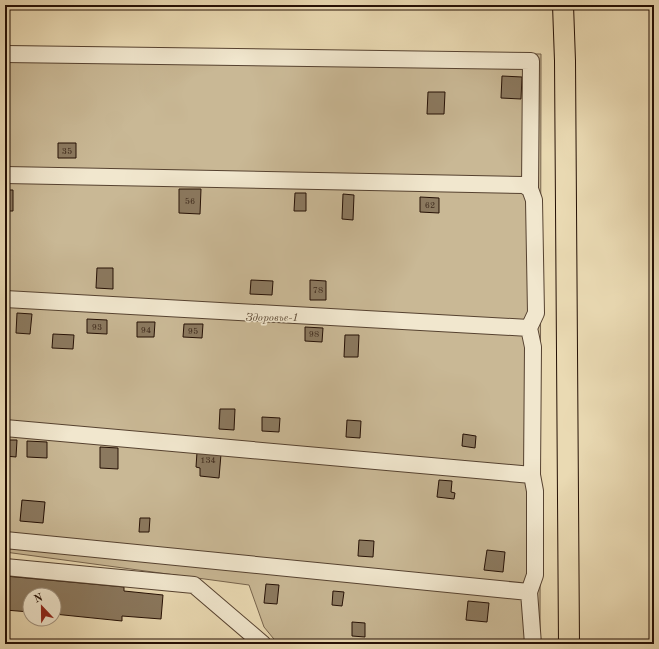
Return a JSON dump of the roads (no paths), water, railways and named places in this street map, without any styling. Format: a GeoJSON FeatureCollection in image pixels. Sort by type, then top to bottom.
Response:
{"type":"FeatureCollection","features":[{"type":"Feature","properties":{"kind":"main road"},"geometry":{"type":"LineString","coordinates":[[563,5],[565,61],[569,644]]}},
{"type":"Feature","properties":{"kind":"street"},"geometry":{"type":"LineString","coordinates":[[5,54],[531,61],[530,189],[534,200],[536,313],[530,328],[533,346],[532,474],[535,491],[535,575],[529,592],[533,644]]}},
{"type":"Feature","properties":{"kind":"street"},"geometry":{"type":"LineString","coordinates":[[5,175],[524,185],[530,189]]}},
{"type":"Feature","properties":{"kind":"street"},"geometry":{"type":"LineString","coordinates":[[5,299],[530,328]]}},
{"type":"Feature","properties":{"kind":"street"},"geometry":{"type":"LineString","coordinates":[[5,428],[532,474]]}},
{"type":"Feature","properties":{"kind":"street"},"geometry":{"type":"LineString","coordinates":[[5,540],[529,592]]}},
{"type":"Feature","properties":{"kind":"street"},"geometry":{"type":"LineString","coordinates":[[5,567],[194,585],[263,644]]}},
{"type":"Feature","properties":{"kind":"park label","name":"Здоровье-1"},"geometry":{"type":"Point","coordinates":[272,318]}}]}
